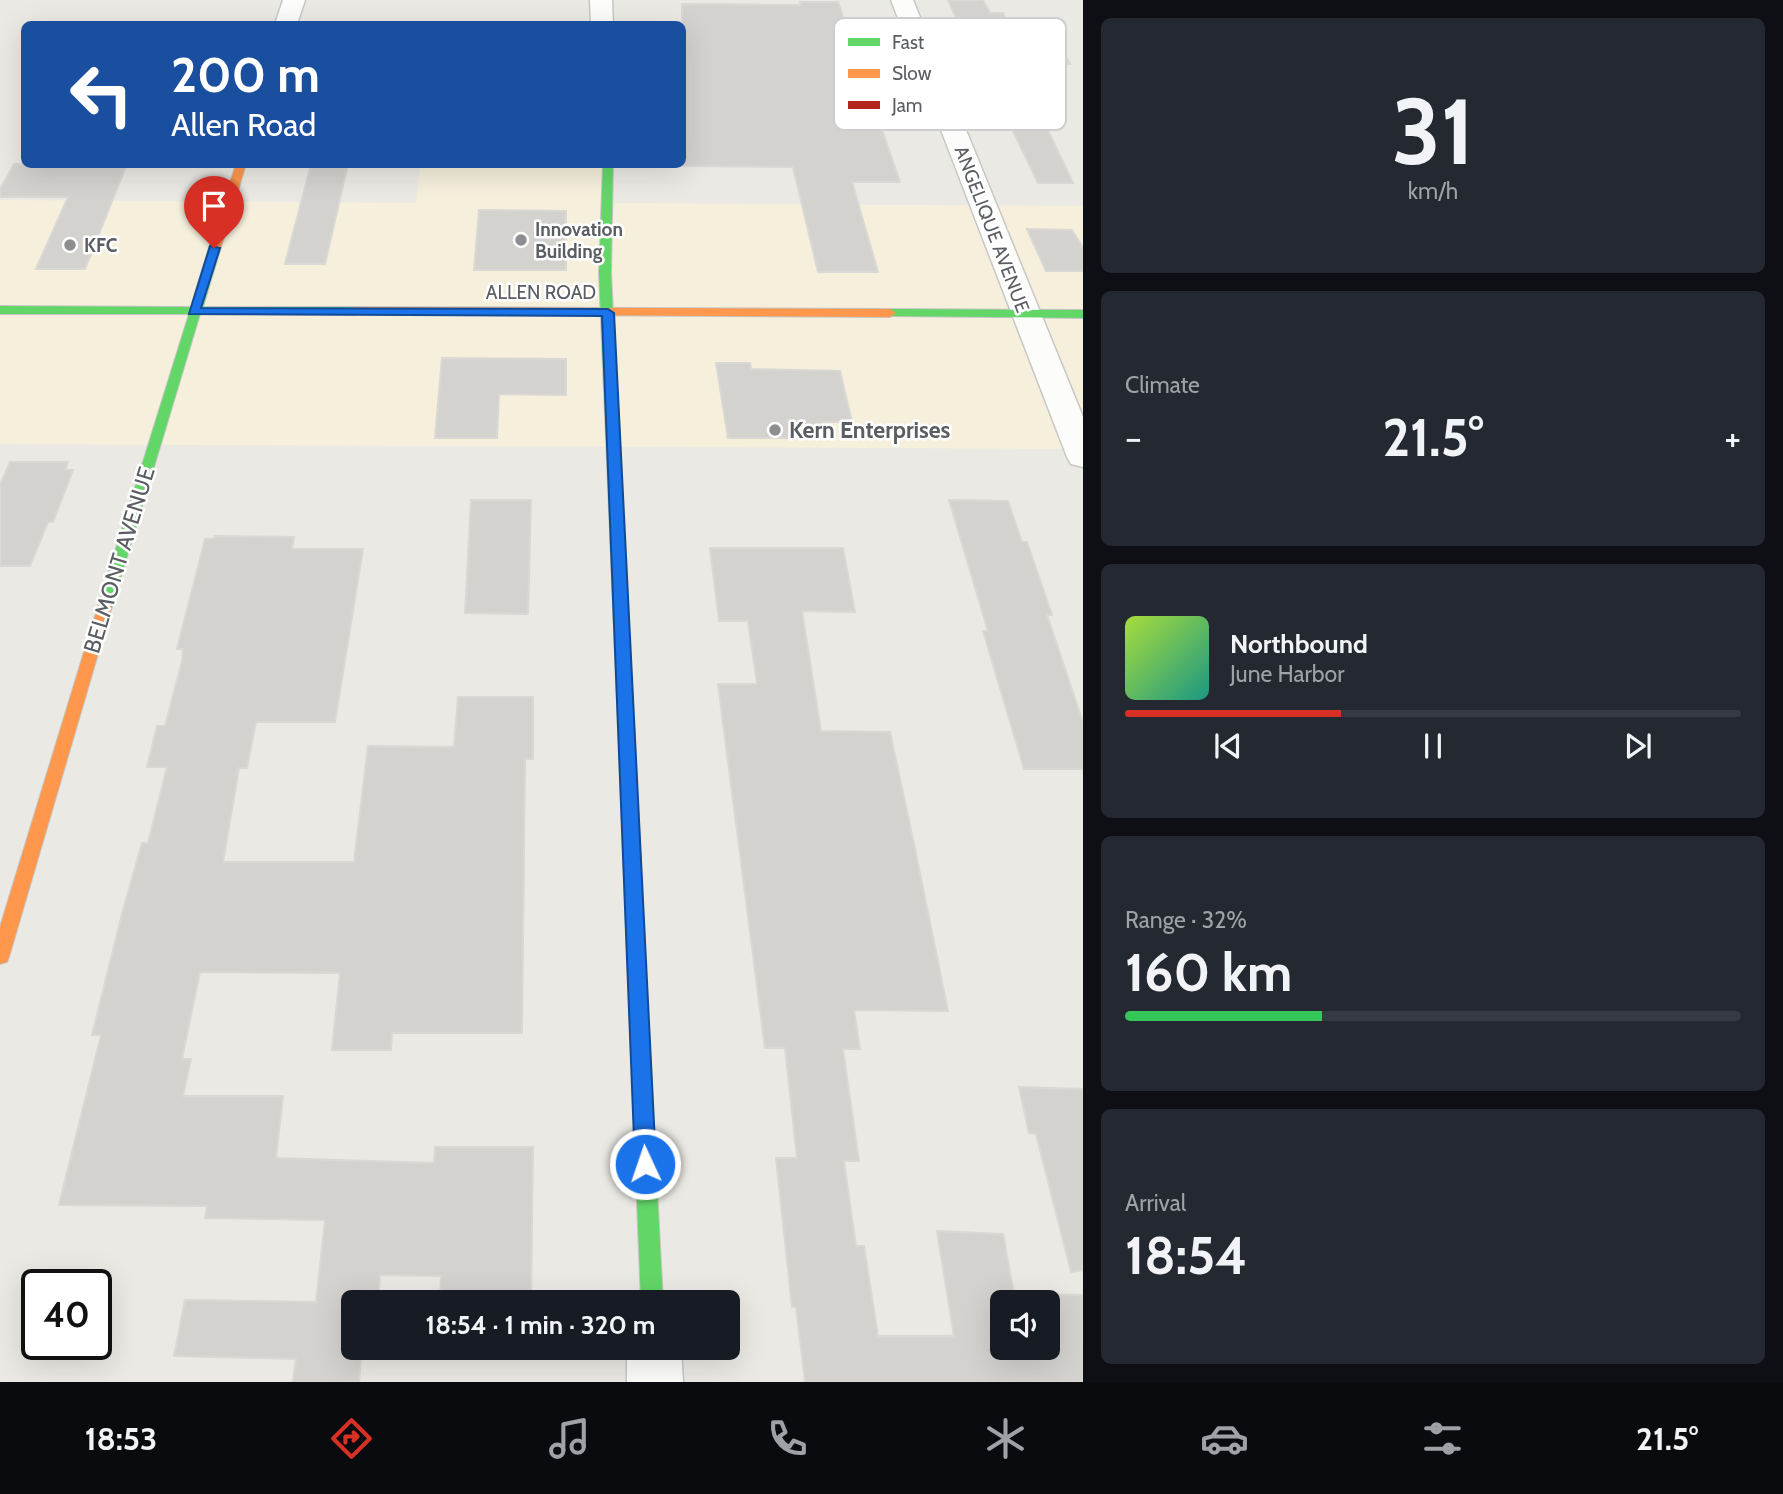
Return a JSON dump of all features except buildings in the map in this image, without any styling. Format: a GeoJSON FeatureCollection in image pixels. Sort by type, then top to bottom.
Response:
{"type":"FeatureCollection","features":[{"type":"Feature","properties":{"kind":"street"},"geometry":{"type":"LineString","coordinates":[[287,21],[294,0]]}},
{"type":"Feature","properties":{"kind":"street"},"geometry":{"type":"LineString","coordinates":[[601,0],[602,21]]}},
{"type":"Feature","properties":{"kind":"street","name":"ANGELIQUE AVENUE"},"geometry":{"type":"LineString","coordinates":[[902,0],[909,18]]}},
{"type":"Feature","properties":{"kind":"street","name":"ANGELIQUE AVENUE"},"geometry":{"type":"LineString","coordinates":[[953,130],[1083,457]]}},
{"type":"Feature","properties":{"kind":"street","name":"BELMONT AVENUE"},"geometry":{"type":"LineString","coordinates":[[0,957],[240,168]]}},
{"type":"Feature","properties":{"kind":"street"},"geometry":{"type":"LineString","coordinates":[[608,168],[610,203],[605,273],[651,1290]]}},
{"type":"Feature","properties":{"kind":"street","name":"ALLEN ROAD"},"geometry":{"type":"LineString","coordinates":[[0,310],[1083,314]]}},
{"type":"Feature","properties":{"kind":"street"},"geometry":{"type":"LineString","coordinates":[[654,1360],[655,1382]]}},
{"type":"Feature","properties":{"kind":"shaded area"},"geometry":{"type":"Polygon","coordinates":[[[420,168],[608,168],[610,203],[1083,206],[1083,449],[0,444],[0,200],[416,203],[420,168]]]}},
{"type":"Feature","properties":{"kind":"traffic: fast"},"geometry":{"type":"LineString","coordinates":[[608,168],[605,273],[627,746]]}},
{"type":"Feature","properties":{"kind":"traffic: fast"},"geometry":{"type":"LineString","coordinates":[[106,603],[208,270]]}},
{"type":"Feature","properties":{"kind":"traffic: fast"},"geometry":{"type":"LineString","coordinates":[[0,310],[355,311]]}},
{"type":"Feature","properties":{"kind":"traffic: fast"},"geometry":{"type":"LineString","coordinates":[[890,313],[1083,314]]}},
{"type":"Feature","properties":{"kind":"traffic: fast"},"geometry":{"type":"LineString","coordinates":[[637,977],[651,1290]]}},
{"type":"Feature","properties":{"kind":"traffic: slow"},"geometry":{"type":"LineString","coordinates":[[208,270],[240,168]]}},
{"type":"Feature","properties":{"kind":"traffic: slow"},"geometry":{"type":"LineString","coordinates":[[355,311],[890,313]]}},
{"type":"Feature","properties":{"kind":"traffic: slow"},"geometry":{"type":"LineString","coordinates":[[0,957],[106,603]]}},
{"type":"Feature","properties":{"kind":"traffic: jam"},"geometry":{"type":"LineString","coordinates":[[627,746],[637,977]]}},
{"type":"Feature","properties":{"kind":"place","name":"Innovation Building"},"geometry":{"type":"Point","coordinates":[521,240]}},
{"type":"Feature","properties":{"kind":"place","name":"KFC"},"geometry":{"type":"Point","coordinates":[70,245]}},
{"type":"Feature","properties":{"kind":"place","name":"Kern Enterprises"},"geometry":{"type":"Point","coordinates":[775,430]}},
{"type":"Feature","properties":{"kind":"route"},"geometry":{"type":"LineString","coordinates":[[214,248],[194,312],[608,313],[645,1164]]}}]}
